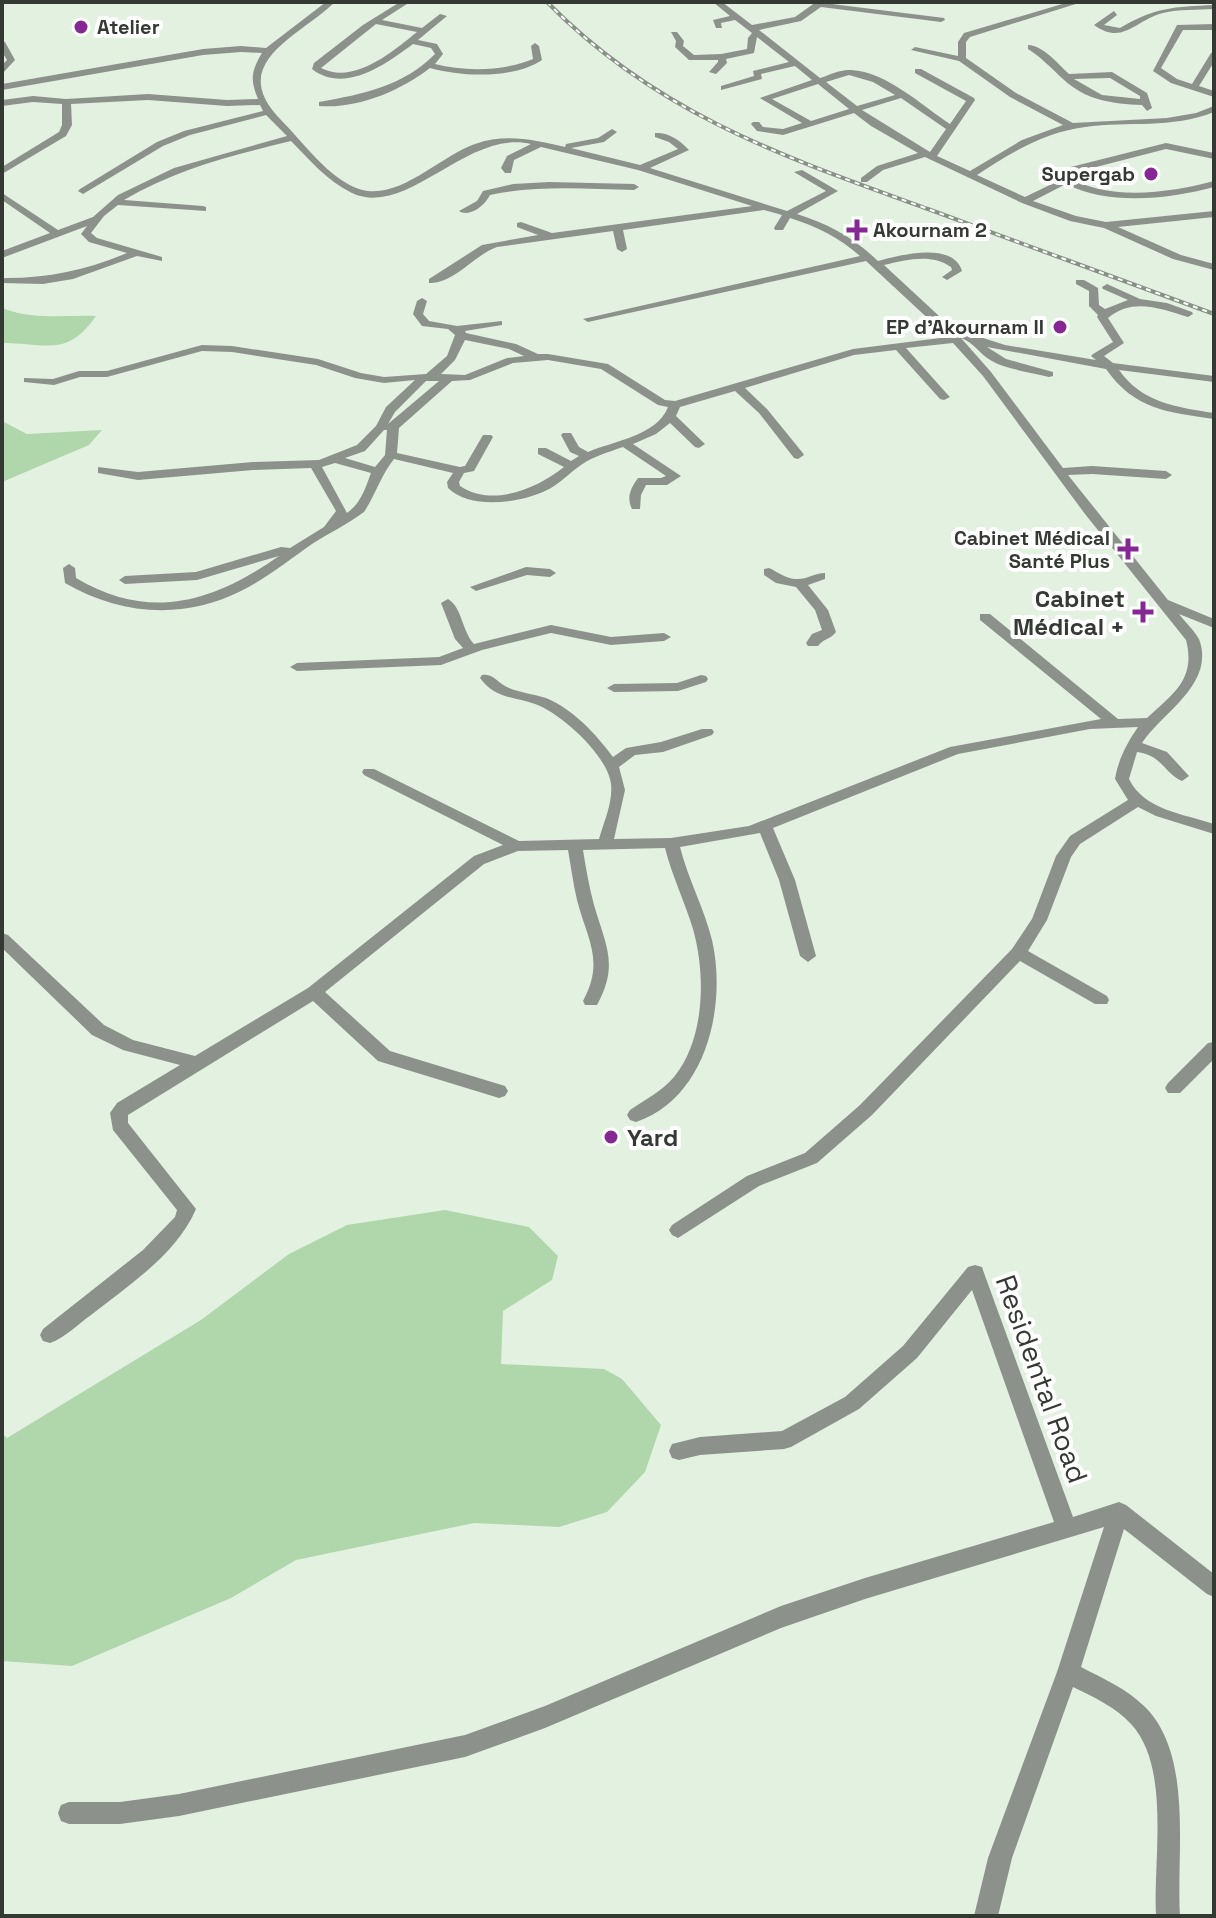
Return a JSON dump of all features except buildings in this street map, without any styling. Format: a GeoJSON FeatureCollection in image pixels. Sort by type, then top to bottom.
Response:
{"type":"FeatureCollection","features":[{"type":"Feature","properties":{"kind":"street"},"geometry":{"type":"LineString","coordinates":[[331,2],[268,51],[257,68],[256,87],[264,107],[292,138],[345,186],[381,196],[404,189],[478,146],[509,139],[541,143],[658,173],[832,230],[873,260],[952,335],[987,374],[1192,639],[1197,655],[1193,675],[1186,689],[1142,732],[1127,759],[1122,779],[1138,800],[1214,829]]}},
{"type":"Feature","properties":{"kind":"street"},"geometry":{"type":"LineString","coordinates":[[406,2],[366,27],[317,65],[316,69],[331,76],[354,75],[411,41],[443,16]]}},
{"type":"Feature","properties":{"kind":"street"},"geometry":{"type":"LineString","coordinates":[[962,59],[962,42],[967,35],[1078,2]]}},
{"type":"Feature","properties":{"kind":"street"},"geometry":{"type":"LineString","coordinates":[[706,6],[718,3],[854,110],[929,156],[1029,203],[1106,225],[1177,257],[1214,267]]}},
{"type":"Feature","properties":{"kind":"street"},"geometry":{"type":"LineString","coordinates":[[755,30],[802,17],[820,3],[941,20]]}},
{"type":"Feature","properties":{"kind":"street"},"geometry":{"type":"LineString","coordinates":[[1114,13],[1098,25],[1110,31],[1122,31],[1154,13],[1214,7]]}},
{"type":"Feature","properties":{"kind":"street"},"geometry":{"type":"LineString","coordinates":[[1202,8],[1214,17]]}},
{"type":"Feature","properties":{"kind":"street"},"geometry":{"type":"LineString","coordinates":[[719,26],[716,22],[719,20],[736,17]]}},
{"type":"Feature","properties":{"kind":"street"},"geometry":{"type":"LineString","coordinates":[[378,22],[423,31]]}},
{"type":"Feature","properties":{"kind":"street"},"geometry":{"type":"LineString","coordinates":[[1214,27],[1180,27],[1156,65],[1157,72],[1164,77],[1214,94]]}},
{"type":"Feature","properties":{"kind":"street"},"geometry":{"type":"LineString","coordinates":[[674,34],[680,41],[679,47],[692,58],[721,57],[751,51],[755,30]]}},
{"type":"Feature","properties":{"kind":"street"},"geometry":{"type":"LineString","coordinates":[[322,104],[369,98],[395,86],[440,51],[434,46],[411,41]]}},
{"type":"Feature","properties":{"kind":"street"},"geometry":{"type":"LineString","coordinates":[[2,44],[11,60],[2,74],[7,86],[203,52],[241,49],[268,51]]}},
{"type":"Feature","properties":{"kind":"street"},"geometry":{"type":"LineString","coordinates":[[427,64],[449,71],[521,65],[538,60],[535,46]]}},
{"type":"Feature","properties":{"kind":"street"},"geometry":{"type":"LineString","coordinates":[[1031,47],[1097,98],[1146,102]]}},
{"type":"Feature","properties":{"kind":"street"},"geometry":{"type":"LineString","coordinates":[[915,50],[962,59],[1013,95],[1071,126]]}},
{"type":"Feature","properties":{"kind":"street"},"geometry":{"type":"LineString","coordinates":[[1194,87],[1214,55]]}},
{"type":"Feature","properties":{"kind":"street"},"geometry":{"type":"LineString","coordinates":[[713,72],[723,63],[721,57]]}},
{"type":"Feature","properties":{"kind":"street"},"geometry":{"type":"LineString","coordinates":[[724,88],[759,77],[756,73],[794,64]]}},
{"type":"Feature","properties":{"kind":"street"},"geometry":{"type":"LineString","coordinates":[[864,180],[880,168],[929,156],[971,100],[918,71]]}},
{"type":"Feature","properties":{"kind":"street"},"geometry":{"type":"LineString","coordinates":[[810,124],[764,98],[841,73],[859,74],[951,128]]}},
{"type":"Feature","properties":{"kind":"street"},"geometry":{"type":"LineString","coordinates":[[1066,77],[1112,75],[1138,89],[1151,120]]}},
{"type":"Feature","properties":{"kind":"street"},"geometry":{"type":"LineString","coordinates":[[756,124],[760,129],[778,132],[899,96]]}},
{"type":"Feature","properties":{"kind":"street"},"geometry":{"type":"LineString","coordinates":[[2,103],[33,99],[66,102],[148,97],[264,107]]}},
{"type":"Feature","properties":{"kind":"street"},"geometry":{"type":"LineString","coordinates":[[2,171],[63,134],[67,125],[66,102]]}},
{"type":"Feature","properties":{"kind":"street"},"geometry":{"type":"LineString","coordinates":[[83,191],[160,144],[264,107]]}},
{"type":"Feature","properties":{"kind":"street"},"geometry":{"type":"LineString","coordinates":[[972,174],[1014,146],[1071,126],[1198,116],[1214,109]]}},
{"type":"Feature","properties":{"kind":"street"},"geometry":{"type":"LineString","coordinates":[[1198,116],[1213,125]]}},
{"type":"Feature","properties":{"kind":"street"},"geometry":{"type":"LineString","coordinates":[[641,168],[685,148],[657,131],[662,156]]}},
{"type":"Feature","properties":{"kind":"street"},"geometry":{"type":"LineString","coordinates":[[561,148],[601,140],[612,132]]}},
{"type":"Feature","properties":{"kind":"street"},"geometry":{"type":"LineString","coordinates":[[2,255],[93,220],[115,202],[195,162],[292,138]]}},
{"type":"Feature","properties":{"kind":"street"},"geometry":{"type":"LineString","coordinates":[[508,171],[506,168],[510,158],[541,143]]}},
{"type":"Feature","properties":{"kind":"street"},"geometry":{"type":"LineString","coordinates":[[1214,156],[1175,147],[1147,149],[1062,172],[1060,176],[1070,183],[1131,193],[1171,192],[1214,184]]}},
{"type":"Feature","properties":{"kind":"street"},"geometry":{"type":"LineString","coordinates":[[779,228],[787,215],[833,191],[799,172]]}},
{"type":"Feature","properties":{"kind":"street"},"geometry":{"type":"LineString","coordinates":[[464,211],[481,203],[486,193],[513,187],[633,190],[658,173]]}},
{"type":"Feature","properties":{"kind":"street"},"geometry":{"type":"LineString","coordinates":[[489,179],[513,187]]}},
{"type":"Feature","properties":{"kind":"street"},"geometry":{"type":"LineString","coordinates":[[1029,203],[1070,183]]}},
{"type":"Feature","properties":{"kind":"street"},"geometry":{"type":"LineString","coordinates":[[2,196],[59,235]]}},
{"type":"Feature","properties":{"kind":"street"},"geometry":{"type":"LineString","coordinates":[[115,202],[203,209]]}},
{"type":"Feature","properties":{"kind":"street"},"geometry":{"type":"LineString","coordinates":[[481,203],[493,209]]}},
{"type":"Feature","properties":{"kind":"street"},"geometry":{"type":"LineString","coordinates":[[433,281],[484,246],[765,207]]}},
{"type":"Feature","properties":{"kind":"street"},"geometry":{"type":"LineString","coordinates":[[1106,225],[1213,214]]}},
{"type":"Feature","properties":{"kind":"street"},"geometry":{"type":"LineString","coordinates":[[93,220],[86,234],[89,237],[158,259]]}},
{"type":"Feature","properties":{"kind":"street"},"geometry":{"type":"LineString","coordinates":[[565,221],[575,233]]}},
{"type":"Feature","properties":{"kind":"street"},"geometry":{"type":"LineString","coordinates":[[521,225],[550,236]]}},
{"type":"Feature","properties":{"kind":"street"},"geometry":{"type":"LineString","coordinates":[[618,229],[622,249]]}},
{"type":"Feature","properties":{"kind":"street"},"geometry":{"type":"LineString","coordinates":[[6,281],[60,281],[136,253]]}},
{"type":"Feature","properties":{"kind":"street"},"geometry":{"type":"LineString","coordinates":[[588,319],[873,260],[936,256],[949,259],[956,266],[957,271],[947,277]]}},
{"type":"Feature","properties":{"kind":"street"},"geometry":{"type":"LineString","coordinates":[[1080,282],[1094,290],[1094,306],[1104,314]]}},
{"type":"Feature","properties":{"kind":"street"},"geometry":{"type":"LineString","coordinates":[[1107,287],[1135,299],[1104,314],[1102,319],[1119,343],[1097,356],[1110,366],[1128,389],[1151,404],[1214,416]]}},
{"type":"Feature","properties":{"kind":"street"},"geometry":{"type":"LineString","coordinates":[[422,301],[418,314],[426,324],[451,326],[461,334],[512,346],[535,357]]}},
{"type":"Feature","properties":{"kind":"street"},"geometry":{"type":"LineString","coordinates":[[1126,304],[1161,303],[1188,314]]}},
{"type":"Feature","properties":{"kind":"street"},"geometry":{"type":"LineString","coordinates":[[69,568],[70,580],[110,600],[173,606],[196,603],[233,590],[366,502],[378,471],[391,455],[384,414],[425,377],[451,360],[461,334],[460,328],[498,323]]}},
{"type":"Feature","properties":{"kind":"street"},"geometry":{"type":"LineString","coordinates":[[512,332],[508,340],[512,346]]}},
{"type":"Feature","properties":{"kind":"street"},"geometry":{"type":"LineString","coordinates":[[460,471],[453,482],[454,488],[459,494],[479,499],[544,487],[570,465],[587,456],[659,427],[673,411],[736,386],[853,352],[900,348],[952,335],[1070,360],[1214,379]]}},
{"type":"Feature","properties":{"kind":"street"},"geometry":{"type":"LineString","coordinates":[[1070,360],[1107,345],[1117,337]]}},
{"type":"Feature","properties":{"kind":"street"},"geometry":{"type":"LineString","coordinates":[[978,341],[1004,364],[1036,366],[1049,374]]}},
{"type":"Feature","properties":{"kind":"street"},"geometry":{"type":"LineString","coordinates":[[28,380],[54,382],[79,374],[107,374],[159,358],[211,347],[318,362],[384,380],[466,378],[511,360],[569,358],[604,366],[662,403],[673,411],[699,444]]}},
{"type":"Feature","properties":{"kind":"street"},"geometry":{"type":"LineString","coordinates":[[900,348],[944,397]]}},
{"type":"Feature","properties":{"kind":"street"},"geometry":{"type":"LineString","coordinates":[[102,470],[138,476],[253,466],[315,465],[361,448],[447,380]]}},
{"type":"Feature","properties":{"kind":"street"},"geometry":{"type":"LineString","coordinates":[[736,386],[763,411],[798,455]]}},
{"type":"Feature","properties":{"kind":"street"},"geometry":{"type":"LineString","coordinates":[[567,435],[577,452],[587,456]]}},
{"type":"Feature","properties":{"kind":"street"},"geometry":{"type":"LineString","coordinates":[[391,455],[460,471],[470,468],[487,437]]}},
{"type":"Feature","properties":{"kind":"street"},"geometry":{"type":"LineString","coordinates":[[624,443],[675,476],[666,482],[642,481],[635,495],[636,506]]}},
{"type":"Feature","properties":{"kind":"street"},"geometry":{"type":"LineString","coordinates":[[542,451],[570,465]]}},
{"type":"Feature","properties":{"kind":"street"},"geometry":{"type":"LineString","coordinates":[[333,459],[378,471]]}},
{"type":"Feature","properties":{"kind":"street"},"geometry":{"type":"LineString","coordinates":[[315,465],[348,513]]}},
{"type":"Feature","properties":{"kind":"street"},"geometry":{"type":"LineString","coordinates":[[1062,472],[1092,470],[1166,475]]}},
{"type":"Feature","properties":{"kind":"street"},"geometry":{"type":"LineString","coordinates":[[125,580],[197,576],[306,543]]}},
{"type":"Feature","properties":{"kind":"street"},"geometry":{"type":"LineString","coordinates":[[476,587],[526,571],[550,573]]}},
{"type":"Feature","properties":{"kind":"street"},"geometry":{"type":"LineString","coordinates":[[769,572],[781,580],[800,584],[821,605],[829,632],[817,637],[813,643]]}},
{"type":"Feature","properties":{"kind":"street"},"geometry":{"type":"LineString","coordinates":[[800,584],[820,576]]}},
{"type":"Feature","properties":{"kind":"street"},"geometry":{"type":"LineString","coordinates":[[1162,601],[1214,624]]}},
{"type":"Feature","properties":{"kind":"street"},"geometry":{"type":"LineString","coordinates":[[448,603],[454,613],[451,615],[462,632],[462,639],[471,649]]}},
{"type":"Feature","properties":{"kind":"street"},"geometry":{"type":"LineString","coordinates":[[985,617],[1115,723]]}},
{"type":"Feature","properties":{"kind":"street"},"geometry":{"type":"LineString","coordinates":[[297,667],[441,661],[471,649],[551,629],[611,641],[664,637]]}},
{"type":"Feature","properties":{"kind":"street"},"geometry":{"type":"LineString","coordinates":[[487,678],[490,684],[500,689],[544,703],[566,717],[612,765],[618,787],[605,844]]}},
{"type":"Feature","properties":{"kind":"street"},"geometry":{"type":"LineString","coordinates":[[614,688],[678,687],[701,679]]}},
{"type":"Feature","properties":{"kind":"street"},"geometry":{"type":"LineString","coordinates":[[50,1335],[136,1268],[187,1215],[181,1199],[119,1125],[118,1118],[128,1103],[314,992],[479,860],[517,846],[671,843],[729,837],[765,827],[945,753],[1039,731],[1154,722]]}},
{"type":"Feature","properties":{"kind":"street"},"geometry":{"type":"LineString","coordinates":[[612,765],[631,751],[663,747],[707,732]]}},
{"type":"Feature","properties":{"kind":"street"},"geometry":{"type":"LineString","coordinates":[[1134,747],[1157,751],[1171,759],[1182,776]]}},
{"type":"Feature","properties":{"kind":"street"},"geometry":{"type":"LineString","coordinates":[[369,772],[517,846]]}},
{"type":"Feature","properties":{"kind":"street"},"geometry":{"type":"LineString","coordinates":[[678,1230],[753,1181],[811,1158],[866,1110],[1018,953],[1039,920],[1064,856],[1075,840],[1138,800]]}},
{"type":"Feature","properties":{"kind":"street"},"geometry":{"type":"LineString","coordinates":[[765,827],[787,880],[808,956]]}},
{"type":"Feature","properties":{"kind":"street"},"geometry":{"type":"LineString","coordinates":[[636,1115],[681,1079],[703,1033],[706,1016],[708,969],[704,940],[677,869],[671,843]]}},
{"type":"Feature","properties":{"kind":"street"},"geometry":{"type":"LineString","coordinates":[[574,844],[603,965],[601,986],[591,1001]]}},
{"type":"Feature","properties":{"kind":"street"},"geometry":{"type":"LineString","coordinates":[[2,939],[98,1030],[129,1045],[197,1063]]}},
{"type":"Feature","properties":{"kind":"street"},"geometry":{"type":"LineString","coordinates":[[1018,953],[1101,1000]]}},
{"type":"Feature","properties":{"kind":"street"},"geometry":{"type":"LineString","coordinates":[[314,992],[384,1056],[499,1091]]}},
{"type":"Feature","properties":{"kind":"street"},"geometry":{"type":"LineString","coordinates":[[1174,1088],[1214,1048]]}},
{"type":"Feature","properties":{"kind":"street","name":"Residental Road"},"geometry":{"type":"LineString","coordinates":[[679,1451],[700,1446],[784,1440],[852,1403],[910,1352],[975,1273],[1067,1529]]}},
{"type":"Feature","properties":{"kind":"street"},"geometry":{"type":"LineString","coordinates":[[69,1813],[120,1813],[179,1805],[465,1746],[505,1733],[669,1661],[783,1617],[1119,1512]]}},
{"type":"Feature","properties":{"kind":"street"},"geometry":{"type":"LineString","coordinates":[[1119,1512],[1214,1587]]}},
{"type":"Feature","properties":{"kind":"street"},"geometry":{"type":"LineString","coordinates":[[986,1916],[1000,1858],[1068,1672],[1119,1512]]}},
{"type":"Feature","properties":{"kind":"street"},"geometry":{"type":"LineString","coordinates":[[1068,1672],[1139,1716],[1153,1740],[1164,1772],[1170,1814],[1165,1892],[1168,1916]]}},
{"type":"Feature","properties":{"kind":"green space"},"geometry":{"type":"Polygon","coordinates":[[[2,308],[36,316],[96,316],[75,338],[65,343],[43,346],[2,343],[2,308]]]}},
{"type":"Feature","properties":{"kind":"green space"},"geometry":{"type":"Polygon","coordinates":[[[2,421],[27,434],[102,430],[89,445],[2,482],[2,421]]]}},
{"type":"Feature","properties":{"kind":"green space"},"geometry":{"type":"Polygon","coordinates":[[[445,1210],[529,1227],[558,1256],[552,1280],[503,1311],[501,1364],[604,1369],[622,1379],[661,1425],[645,1472],[607,1512],[559,1527],[474,1523],[296,1560],[231,1598],[72,1666],[2,1661],[2,1433],[7,1438],[201,1320],[289,1254],[347,1225],[445,1210]]]}},
{"type":"Feature","properties":{"kind":"railway"},"geometry":{"type":"LineString","coordinates":[[547,2],[589,41],[633,74],[725,128],[823,170],[1214,314]]}},
{"type":"Feature","properties":{"kind":"place","name":"Atelier"},"geometry":{"type":"Point","coordinates":[81,27]}},
{"type":"Feature","properties":{"kind":"place","name":"Supergab"},"geometry":{"type":"Point","coordinates":[1151,174]}},
{"type":"Feature","properties":{"kind":"place","name":"Akournam 2"},"geometry":{"type":"Point","coordinates":[857,230]}},
{"type":"Feature","properties":{"kind":"place","name":"EP d'Akournam II"},"geometry":{"type":"Point","coordinates":[1060,327]}},
{"type":"Feature","properties":{"kind":"place","name":"Cabinet Médical Santé Plus"},"geometry":{"type":"Point","coordinates":[1128,549]}},
{"type":"Feature","properties":{"kind":"place","name":"Cabinet Médical +"},"geometry":{"type":"Point","coordinates":[1143,612]}},
{"type":"Feature","properties":{"kind":"place","name":"Yard"},"geometry":{"type":"Point","coordinates":[611,1137]}}]}
